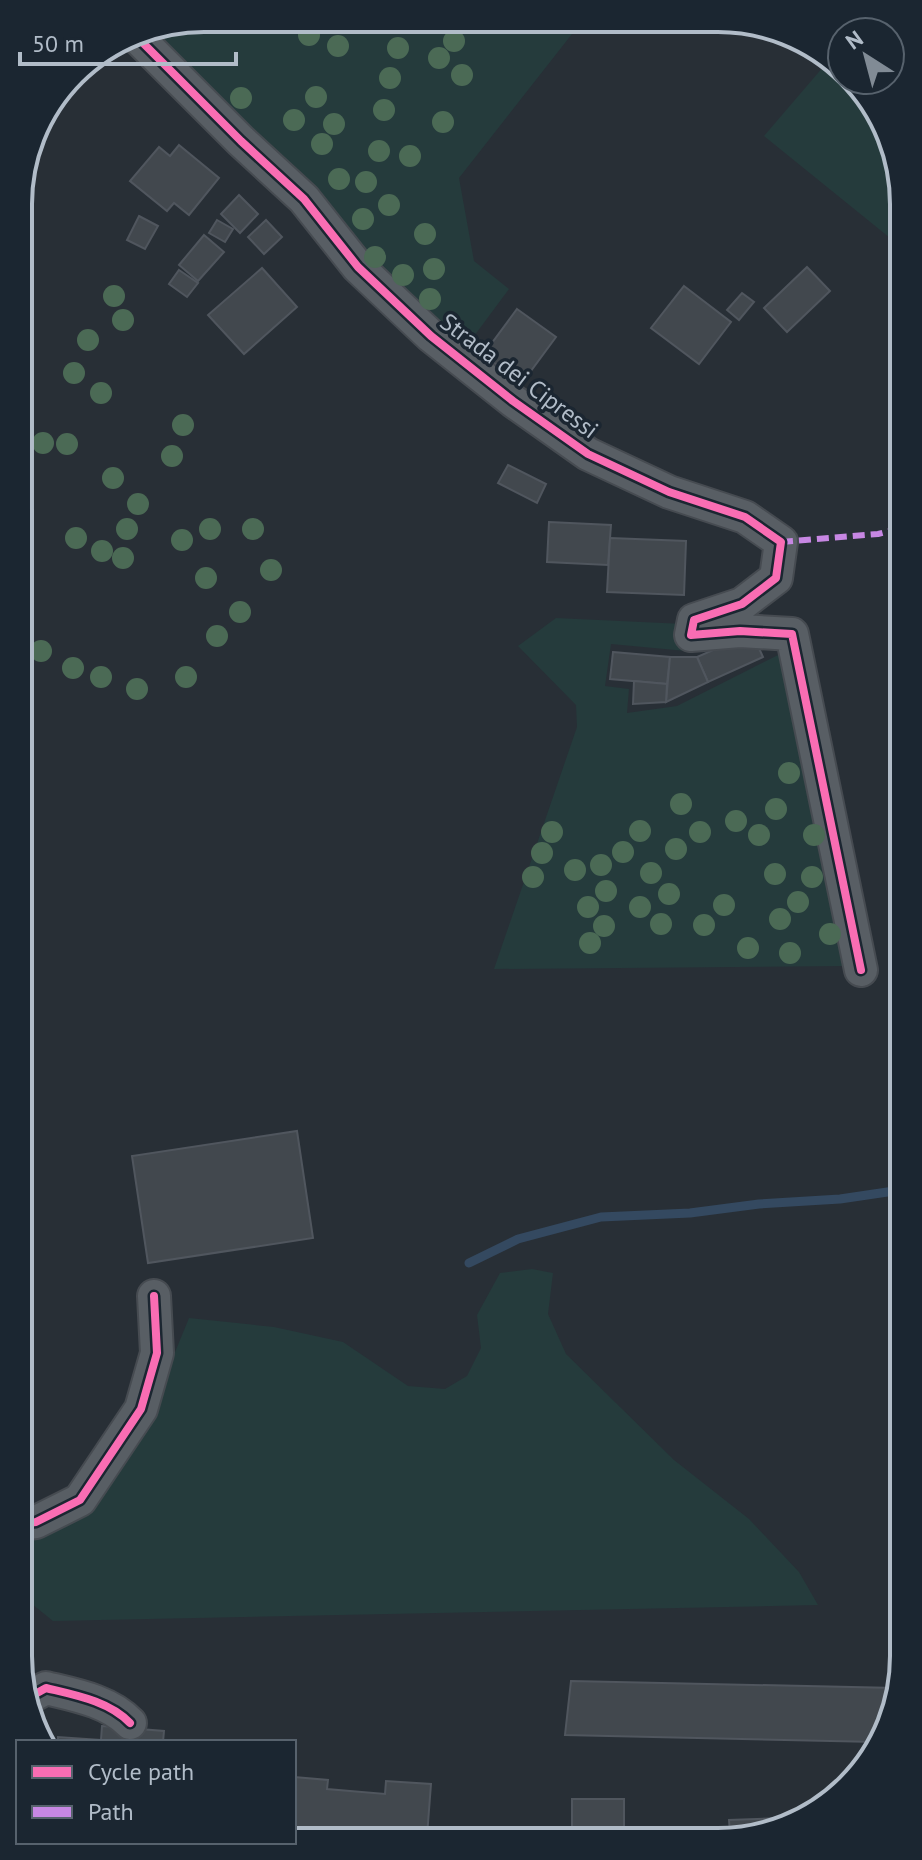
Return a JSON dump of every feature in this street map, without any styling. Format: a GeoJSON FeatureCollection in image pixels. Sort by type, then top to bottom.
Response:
{"type":"FeatureCollection","features":[{"type":"Feature","properties":{"kind":"street","name":"Strada dei Cipressi"},"geometry":{"type":"LineString","coordinates":[[143,43],[304,199],[358,267],[431,336],[513,401],[588,454],[669,492],[745,517],[781,542],[776,578],[742,604],[694,620],[691,635],[740,631],[792,634],[861,970]]}},
{"type":"Feature","properties":{"kind":"street"},"geometry":{"type":"LineString","coordinates":[[32,1522],[80,1500],[141,1409],[157,1353],[154,1296]]}},
{"type":"Feature","properties":{"kind":"street"},"geometry":{"type":"LineString","coordinates":[[36,1693],[46,1688],[80,1696],[121,1713],[130,1723]]}},
{"type":"Feature","properties":{"kind":"green space"},"geometry":{"type":"Polygon","coordinates":[[[192,32],[574,32],[459,178],[474,261],[509,289],[463,351],[147,41],[192,32]]]}},
{"type":"Feature","properties":{"kind":"green space"},"geometry":{"type":"Polygon","coordinates":[[[823,68],[826,70],[826,96],[852,96],[881,148],[889,181],[890,238],[764,136],[823,68]]]}},
{"type":"Feature","properties":{"kind":"green space"},"geometry":{"type":"Polygon","coordinates":[[[556,618],[684,624],[686,651],[611,644],[605,686],[629,689],[627,713],[677,706],[784,652],[848,966],[494,969],[577,727],[576,705],[518,646],[556,618]]]}},
{"type":"Feature","properties":{"kind":"green space"},"geometry":{"type":"Polygon","coordinates":[[[532,1269],[553,1273],[548,1314],[566,1354],[674,1460],[749,1519],[799,1572],[818,1605],[53,1621],[32,1604],[32,1540],[53,1529],[155,1401],[189,1318],[274,1327],[343,1342],[408,1386],[445,1389],[467,1376],[481,1348],[477,1315],[500,1273],[532,1269]]]}},
{"type":"Feature","properties":{"kind":"building"},"geometry":{"type":"Polygon","coordinates":[[[179,145],[219,178],[189,215],[174,203],[167,211],[130,181],[159,147],[170,156],[179,145]]]}},
{"type":"Feature","properties":{"kind":"building"},"geometry":{"type":"Polygon","coordinates":[[[239,195],[258,214],[240,233],[221,214],[239,195]]]}},
{"type":"Feature","properties":{"kind":"building"},"geometry":{"type":"Polygon","coordinates":[[[139,216],[158,226],[145,249],[127,240],[139,216]]]}},
{"type":"Feature","properties":{"kind":"building"},"geometry":{"type":"Polygon","coordinates":[[[217,220],[233,229],[225,242],[209,233],[217,220]]]}},
{"type":"Feature","properties":{"kind":"building"},"geometry":{"type":"Polygon","coordinates":[[[266,220],[282,237],[264,254],[248,237],[266,220]]]}},
{"type":"Feature","properties":{"kind":"building"},"geometry":{"type":"Polygon","coordinates":[[[204,235],[224,252],[198,281],[179,265],[204,235]]]}},
{"type":"Feature","properties":{"kind":"building"},"geometry":{"type":"Polygon","coordinates":[[[807,267],[830,291],[787,332],[764,308],[807,267]]]}},
{"type":"Feature","properties":{"kind":"building"},"geometry":{"type":"Polygon","coordinates":[[[262,268],[297,307],[244,354],[208,315],[262,268]]]}},
{"type":"Feature","properties":{"kind":"building"},"geometry":{"type":"Polygon","coordinates":[[[179,270],[198,283],[187,297],[169,284],[179,270]]]}},
{"type":"Feature","properties":{"kind":"building"},"geometry":{"type":"Polygon","coordinates":[[[684,286],[731,322],[699,364],[651,328],[684,286]]]}},
{"type":"Feature","properties":{"kind":"building"},"geometry":{"type":"Polygon","coordinates":[[[742,293],[754,302],[739,320],[727,310],[742,293]]]}},
{"type":"Feature","properties":{"kind":"building"},"geometry":{"type":"Polygon","coordinates":[[[517,309],[556,337],[522,383],[483,355],[517,309]]]}},
{"type":"Feature","properties":{"kind":"building"},"geometry":{"type":"Polygon","coordinates":[[[508,465],[546,484],[537,503],[498,483],[508,465]]]}},
{"type":"Feature","properties":{"kind":"building"},"geometry":{"type":"Polygon","coordinates":[[[549,522],[611,525],[608,565],[547,562],[549,522]]]}},
{"type":"Feature","properties":{"kind":"building"},"geometry":{"type":"Polygon","coordinates":[[[610,538],[686,541],[684,595],[607,592],[610,538]]]}},
{"type":"Feature","properties":{"kind":"building"},"geometry":{"type":"Polygon","coordinates":[[[752,633],[763,657],[708,682],[697,657],[752,633]]]}},
{"type":"Feature","properties":{"kind":"building"},"geometry":{"type":"Polygon","coordinates":[[[613,652],[670,657],[667,684],[610,679],[613,652]]]}},
{"type":"Feature","properties":{"kind":"building"},"geometry":{"type":"Polygon","coordinates":[[[670,657],[697,657],[708,682],[666,702],[670,657]]]}},
{"type":"Feature","properties":{"kind":"building"},"geometry":{"type":"Polygon","coordinates":[[[634,681],[667,684],[666,702],[633,704],[634,681]]]}},
{"type":"Feature","properties":{"kind":"building"},"geometry":{"type":"Polygon","coordinates":[[[297,1131],[313,1238],[148,1263],[132,1156],[297,1131]]]}},
{"type":"Feature","properties":{"kind":"building"},"geometry":{"type":"Polygon","coordinates":[[[571,1681],[887,1688],[881,1712],[867,1742],[565,1735],[571,1681]]]}},
{"type":"Feature","properties":{"kind":"building"},"geometry":{"type":"Polygon","coordinates":[[[102,1726],[164,1731],[163,1740],[101,1740],[102,1726]]]}},
{"type":"Feature","properties":{"kind":"building"},"geometry":{"type":"Polygon","coordinates":[[[58,1737],[101,1740],[58,1740],[58,1737]]]}},
{"type":"Feature","properties":{"kind":"building"},"geometry":{"type":"Polygon","coordinates":[[[296,1777],[328,1780],[327,1789],[385,1794],[386,1781],[431,1784],[428,1828],[296,1828],[296,1777]]]}},
{"type":"Feature","properties":{"kind":"building"},"geometry":{"type":"Polygon","coordinates":[[[572,1799],[624,1799],[624,1828],[572,1828],[572,1799]]]}},
{"type":"Feature","properties":{"kind":"building"},"geometry":{"type":"Polygon","coordinates":[[[776,1818],[730,1828],[729,1820],[776,1818]]]}},
{"type":"Feature","properties":{"kind":"waterway"},"geometry":{"type":"LineString","coordinates":[[469,1263],[518,1239],[601,1217],[690,1213],[890,1192]]}},
{"type":"Feature","properties":{"kind":"marked path"},"geometry":{"type":"LineString","coordinates":[[781,542],[890,531]]}},
{"type":"Feature","properties":{"kind":"cycle path"},"geometry":{"type":"LineString","coordinates":[[143,43],[304,199],[358,267],[431,336],[513,401],[588,454],[669,492],[745,517],[781,542],[776,578],[742,604],[694,620],[691,635],[740,631],[792,634],[861,970]]}},
{"type":"Feature","properties":{"kind":"cycle path"},"geometry":{"type":"LineString","coordinates":[[32,1522],[80,1500],[141,1409],[157,1353],[154,1296]]}},
{"type":"Feature","properties":{"kind":"cycle path"},"geometry":{"type":"LineString","coordinates":[[36,1693],[46,1688],[91,1700],[112,1709],[130,1723]]}}]}
